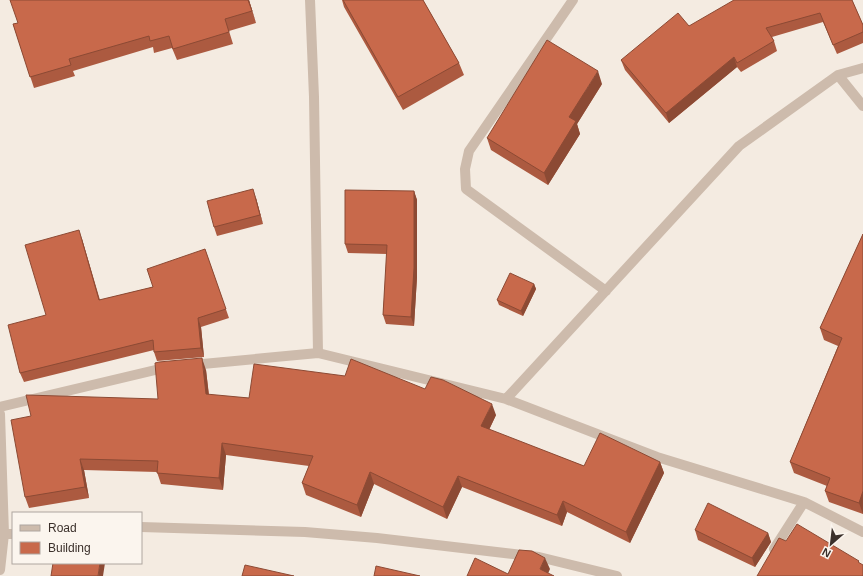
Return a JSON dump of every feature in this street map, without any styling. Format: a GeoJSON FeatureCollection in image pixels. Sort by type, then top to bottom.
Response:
{"type":"FeatureCollection","features":[{"type":"Feature","properties":{"kind":"street"},"geometry":{"type":"LineString","coordinates":[[310,0],[314,97],[318,353]]}},
{"type":"Feature","properties":{"kind":"street"},"geometry":{"type":"LineString","coordinates":[[573,0],[469,151],[464,169],[466,189],[606,291]]}},
{"type":"Feature","properties":{"kind":"street"},"geometry":{"type":"LineString","coordinates":[[506,399],[739,146],[838,75],[863,68]]}},
{"type":"Feature","properties":{"kind":"street"},"geometry":{"type":"LineString","coordinates":[[838,75],[863,106]]}},
{"type":"Feature","properties":{"kind":"street"},"geometry":{"type":"LineString","coordinates":[[0,407],[162,367],[318,353],[506,399],[657,457],[804,502],[863,532]]}},
{"type":"Feature","properties":{"kind":"street"},"geometry":{"type":"LineString","coordinates":[[0,414],[8,534],[0,570]]}},
{"type":"Feature","properties":{"kind":"street"},"geometry":{"type":"LineString","coordinates":[[770,556],[804,502]]}},
{"type":"Feature","properties":{"kind":"street"},"geometry":{"type":"LineString","coordinates":[[142,527],[305,532],[377,538],[539,557],[617,576]]}},
{"type":"Feature","properties":{"kind":"building"},"geometry":{"type":"Polygon","coordinates":[[[10,0],[248,0],[252,11],[225,19],[229,32],[173,49],[169,36],[150,41],[149,36],[69,59],[71,65],[30,77],[13,24],[18,23],[10,0]]]}},
{"type":"Feature","properties":{"kind":"building"},"geometry":{"type":"Polygon","coordinates":[[[343,0],[423,0],[459,63],[398,97],[343,0]]]}},
{"type":"Feature","properties":{"kind":"building"},"geometry":{"type":"Polygon","coordinates":[[[734,0],[852,0],[863,25],[863,32],[833,45],[820,13],[766,28],[774,41],[737,63],[734,57],[666,113],[621,60],[678,13],[689,26],[734,0]]]}},
{"type":"Feature","properties":{"kind":"building"},"geometry":{"type":"Polygon","coordinates":[[[547,40],[598,71],[569,117],[576,121],[544,173],[487,138],[547,40]]]}},
{"type":"Feature","properties":{"kind":"building"},"geometry":{"type":"Polygon","coordinates":[[[253,189],[260,215],[214,227],[207,201],[253,189]]]}},
{"type":"Feature","properties":{"kind":"building"},"geometry":{"type":"Polygon","coordinates":[[[345,190],[414,191],[414,268],[411,317],[383,315],[387,245],[345,244],[345,190]]]}},
{"type":"Feature","properties":{"kind":"building"},"geometry":{"type":"Polygon","coordinates":[[[79,230],[99,300],[153,287],[147,269],[205,249],[226,309],[198,318],[201,348],[154,352],[153,340],[20,373],[8,325],[46,315],[25,245],[79,230]]]}},
{"type":"Feature","properties":{"kind":"building"},"geometry":{"type":"Polygon","coordinates":[[[863,234],[863,491],[859,503],[825,491],[830,478],[790,462],[842,338],[820,328],[863,234]]]}},
{"type":"Feature","properties":{"kind":"building"},"geometry":{"type":"Polygon","coordinates":[[[510,273],[534,284],[521,311],[497,300],[510,273]]]}},
{"type":"Feature","properties":{"kind":"building"},"geometry":{"type":"Polygon","coordinates":[[[202,358],[206,394],[249,398],[254,364],[345,376],[351,359],[425,389],[431,377],[443,380],[492,404],[481,426],[584,466],[600,433],[660,462],[626,532],[563,501],[557,515],[458,476],[443,507],[370,472],[357,505],[302,483],[313,456],[222,443],[219,478],[157,473],[158,461],[80,459],[85,487],[25,497],[11,420],[31,416],[26,395],[158,399],[155,363],[202,358]]]}},
{"type":"Feature","properties":{"kind":"building"},"geometry":{"type":"Polygon","coordinates":[[[708,503],[768,533],[752,558],[695,530],[708,503]]]}},
{"type":"Feature","properties":{"kind":"building"},"geometry":{"type":"Polygon","coordinates":[[[797,524],[859,561],[858,562],[863,565],[863,576],[757,576],[779,538],[786,541],[797,524]]]}},
{"type":"Feature","properties":{"kind":"building"},"geometry":{"type":"Polygon","coordinates":[[[519,550],[532,551],[545,558],[540,569],[554,576],[467,576],[475,558],[508,574],[519,550]]]}},
{"type":"Feature","properties":{"kind":"building"},"geometry":{"type":"Polygon","coordinates":[[[53,564],[100,564],[98,576],[51,576],[53,564]]]}},
{"type":"Feature","properties":{"kind":"building"},"geometry":{"type":"Polygon","coordinates":[[[245,565],[294,576],[242,576],[245,565]]]}},
{"type":"Feature","properties":{"kind":"building"},"geometry":{"type":"Polygon","coordinates":[[[376,566],[420,576],[374,576],[376,566]]]}}]}
